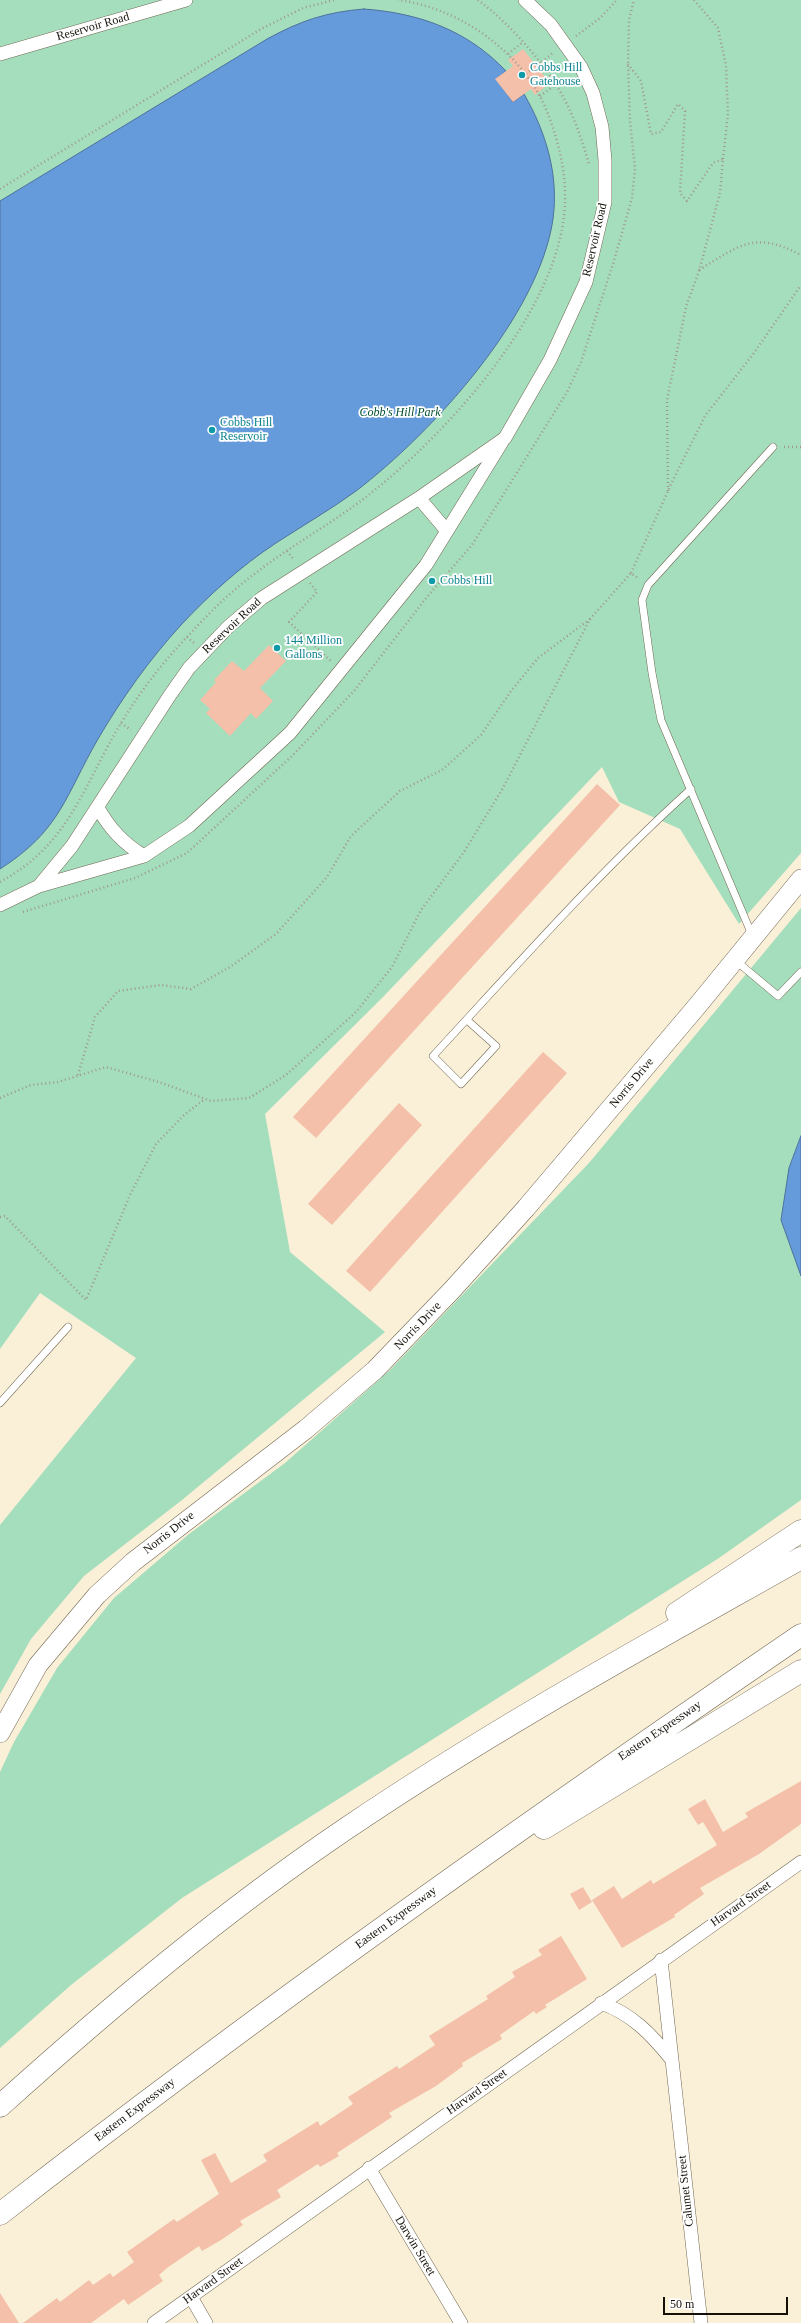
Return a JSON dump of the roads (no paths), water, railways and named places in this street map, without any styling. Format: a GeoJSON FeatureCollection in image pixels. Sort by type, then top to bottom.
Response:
{"type":"FeatureCollection","features":[{"type":"Feature","properties":{"kind":"highway"},"geometry":{"type":"LineString","coordinates":[[501,1730],[801,1531]]}},
{"type":"Feature","properties":{"kind":"highway"},"geometry":{"type":"LineString","coordinates":[[0,2106],[126,1997],[270,1883],[371,1812],[501,1730],[581,1682],[801,1558]]}},
{"type":"Feature","properties":{"kind":"highway","name":"Eastern Expressway"},"geometry":{"type":"LineString","coordinates":[[0,2214],[195,2064],[394,1920],[617,1760],[801,1635]]}},
{"type":"Feature","properties":{"kind":"highway"},"geometry":{"type":"LineString","coordinates":[[394,1920],[801,1672]]}},
{"type":"Feature","properties":{"kind":"street","name":"Reservoir Road"},"geometry":{"type":"LineString","coordinates":[[0,54],[186,0]]}},
{"type":"Feature","properties":{"kind":"street","name":"Reservoir Road"},"geometry":{"type":"LineString","coordinates":[[0,905],[39,886],[144,856],[189,826],[284,738],[341,670],[426,565],[505,438],[550,360],[586,282],[605,202],[602,127],[593,94],[580,67],[566,44],[525,0]]}},
{"type":"Feature","properties":{"kind":"street","name":"Reservoir Road"},"geometry":{"type":"LineString","coordinates":[[39,886],[72,846],[182,679],[204,651],[228,627],[262,598],[419,498],[505,438]]}},
{"type":"Feature","properties":{"kind":"street"},"geometry":{"type":"LineString","coordinates":[[419,498],[447,531]]}},
{"type":"Feature","properties":{"kind":"street"},"geometry":{"type":"LineString","coordinates":[[98,808],[106,823],[118,836],[144,856]]}},
{"type":"Feature","properties":{"kind":"street","name":"Norris Drive"},"geometry":{"type":"LineString","coordinates":[[0,1733],[38,1665],[97,1595],[133,1562],[306,1429],[375,1370],[452,1290],[526,1208],[801,879]]}},
{"type":"Feature","properties":{"kind":"street","name":"Harvard Street"},"geometry":{"type":"LineString","coordinates":[[154,2323],[369,2168],[801,1862]]}},
{"type":"Feature","properties":{"kind":"street","name":"Calumet Street"},"geometry":{"type":"LineString","coordinates":[[661,1960],[701,2323]]}},
{"type":"Feature","properties":{"kind":"street"},"geometry":{"type":"LineString","coordinates":[[601,2003],[625,2013],[634,2019],[656,2040],[672,2060]]}},
{"type":"Feature","properties":{"kind":"street","name":"Darwin Street"},"geometry":{"type":"LineString","coordinates":[[369,2168],[461,2323]]}},
{"type":"Feature","properties":{"kind":"street"},"geometry":{"type":"LineString","coordinates":[[191,2297],[206,2323]]}},
{"type":"Feature","properties":{"kind":"lane"},"geometry":{"type":"LineString","coordinates":[[753,937],[662,720],[651,666],[642,600],[648,585],[774,447]]}},
{"type":"Feature","properties":{"kind":"lane"},"geometry":{"type":"LineString","coordinates":[[466,1020],[496,1046],[461,1084],[433,1056],[578,897],[642,833],[691,789]]}},
{"type":"Feature","properties":{"kind":"lane"},"geometry":{"type":"LineString","coordinates":[[735,959],[778,996],[801,972]]}},
{"type":"Feature","properties":{"kind":"lane"},"geometry":{"type":"LineString","coordinates":[[0,1403],[68,1327]]}},
{"type":"Feature","properties":{"kind":"water","name":"Cobbs Hill Reservoir"},"geometry":{"type":"Polygon","coordinates":[[[364,9],[384,11],[423,20],[458,34],[491,57],[506,71],[496,79],[513,102],[524,94],[539,123],[549,154],[554,186],[553,219],[544,256],[527,294],[505,332],[478,370],[448,405],[417,438],[386,467],[356,491],[250,561],[214,592],[181,625],[126,694],[98,739],[60,811],[49,826],[20,855],[0,869],[0,201],[267,39],[302,22],[314,18],[337,12],[364,9]]]}},
{"type":"Feature","properties":{"kind":"water"},"geometry":{"type":"Polygon","coordinates":[[[801,1136],[801,1276],[781,1220],[789,1168],[801,1136]]]}},
{"type":"Feature","properties":{"kind":"place","name":"Cobbs Hill Gatehouse"},"geometry":{"type":"Point","coordinates":[522,75]}},
{"type":"Feature","properties":{"kind":"place","name":"Cobbs Hill Reservoir"},"geometry":{"type":"Point","coordinates":[212,430]}},
{"type":"Feature","properties":{"kind":"place","name":"Cobbs Hill"},"geometry":{"type":"Point","coordinates":[432,581]}},
{"type":"Feature","properties":{"kind":"place","name":"144 Million Gallons"},"geometry":{"type":"Point","coordinates":[277,648]}},
{"type":"Feature","properties":{"kind":"park label","name":"Cobb's Hill Park"},"geometry":{"type":"Point","coordinates":[400,413]}}]}
